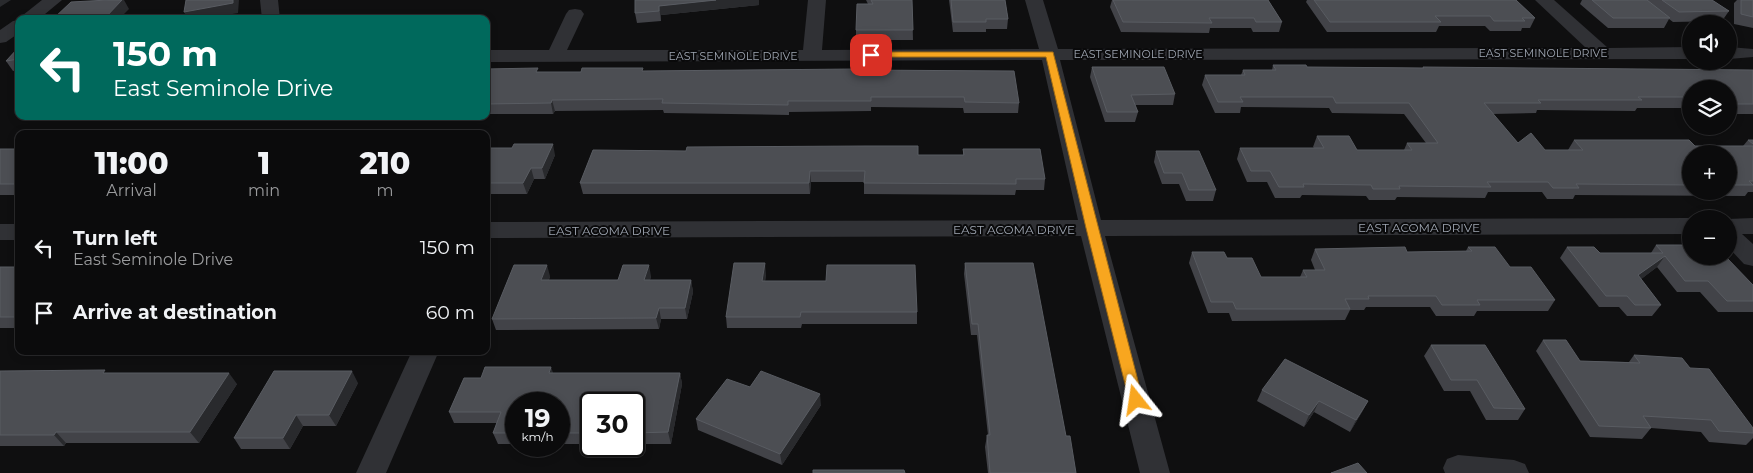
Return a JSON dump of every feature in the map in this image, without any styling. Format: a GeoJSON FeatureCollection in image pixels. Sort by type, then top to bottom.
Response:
{"type":"FeatureCollection","features":[{"type":"Feature","properties":{"kind":"street"},"geometry":{"type":"LineString","coordinates":[[32,15],[53,0]]}},
{"type":"Feature","properties":{"kind":"street"},"geometry":{"type":"LineString","coordinates":[[269,0],[271,15]]}},
{"type":"Feature","properties":{"kind":"street"},"geometry":{"type":"LineString","coordinates":[[812,56],[816,0]]}},
{"type":"Feature","properties":{"kind":"street"},"geometry":{"type":"LineString","coordinates":[[1034,0],[1050,54],[1091,228],[1155,473]]}},
{"type":"Feature","properties":{"kind":"street"},"geometry":{"type":"LineString","coordinates":[[1544,0],[1603,53]]}},
{"type":"Feature","properties":{"kind":"street"},"geometry":{"type":"LineString","coordinates":[[556,55],[575,14]]}},
{"type":"Feature","properties":{"kind":"street"},"geometry":{"type":"LineString","coordinates":[[0,38],[15,28]]}},
{"type":"Feature","properties":{"kind":"street","name":"EAST SEMINOLE DRIVE"},"geometry":{"type":"LineString","coordinates":[[490,56],[1682,53]]}},
{"type":"Feature","properties":{"kind":"street"},"geometry":{"type":"LineString","coordinates":[[1737,53],[1748,53]]}},
{"type":"Feature","properties":{"kind":"street","name":"EAST ACOMA DRIVE"},"geometry":{"type":"LineString","coordinates":[[490,230],[1682,226]]}},
{"type":"Feature","properties":{"kind":"street"},"geometry":{"type":"LineString","coordinates":[[1737,226],[1753,226]]}},
{"type":"Feature","properties":{"kind":"street"},"geometry":{"type":"LineString","coordinates":[[0,232],[15,232]]}},
{"type":"Feature","properties":{"kind":"street"},"geometry":{"type":"LineString","coordinates":[[1737,243],[1753,258]]}},
{"type":"Feature","properties":{"kind":"street"},"geometry":{"type":"LineString","coordinates":[[371,473],[424,355]]}},
{"type":"Feature","properties":{"kind":"street"},"geometry":{"type":"LineString","coordinates":[[1458,468],[1514,473]]}},
{"type":"Feature","properties":{"kind":"building"},"geometry":{"type":"Polygon","coordinates":[[[122,0],[108,15],[57,15],[71,2],[122,0]]]}},
{"type":"Feature","properties":{"kind":"building"},"geometry":{"type":"Polygon","coordinates":[[[186,0],[233,0],[233,3],[184,12],[186,0]]]}},
{"type":"Feature","properties":{"kind":"building"},"geometry":{"type":"Polygon","coordinates":[[[635,0],[716,0],[659,6],[659,11],[635,13],[635,0]]]}},
{"type":"Feature","properties":{"kind":"building"},"geometry":{"type":"Polygon","coordinates":[[[871,0],[912,0],[913,30],[856,30],[857,4],[873,4],[871,0]]]}},
{"type":"Feature","properties":{"kind":"building"},"geometry":{"type":"Polygon","coordinates":[[[951,0],[1005,0],[1008,19],[986,19],[986,22],[953,22],[951,0]]]}},
{"type":"Feature","properties":{"kind":"building"},"geometry":{"type":"Polygon","coordinates":[[[1113,0],[1268,0],[1282,22],[1256,22],[1254,18],[1209,18],[1212,23],[1123,22],[1113,0]]]}},
{"type":"Feature","properties":{"kind":"building"},"geometry":{"type":"Polygon","coordinates":[[[1314,0],[1516,0],[1535,18],[1522,18],[1525,21],[1494,21],[1490,16],[1435,16],[1441,22],[1330,22],[1314,0]]]}},
{"type":"Feature","properties":{"kind":"building"},"geometry":{"type":"Polygon","coordinates":[[[1592,0],[1647,0],[1670,18],[1613,18],[1592,0]]]}},
{"type":"Feature","properties":{"kind":"building"},"geometry":{"type":"Polygon","coordinates":[[[1662,0],[1712,0],[1729,11],[1679,12],[1662,0]]]}},
{"type":"Feature","properties":{"kind":"building"},"geometry":{"type":"Polygon","coordinates":[[[1741,0],[1753,0],[1753,17],[1741,14],[1741,0]]]}},
{"type":"Feature","properties":{"kind":"building"},"geometry":{"type":"Polygon","coordinates":[[[15,51],[15,60],[6,61],[15,51]]]}},
{"type":"Feature","properties":{"kind":"building"},"geometry":{"type":"Polygon","coordinates":[[[1273,65],[1306,65],[1307,67],[1753,70],[1753,104],[1737,104],[1737,80],[1682,80],[1682,97],[1638,97],[1642,100],[1538,100],[1541,103],[1484,103],[1518,143],[1531,133],[1545,150],[1583,150],[1574,140],[1689,140],[1694,145],[1682,145],[1682,185],[1576,184],[1579,188],[1553,188],[1548,182],[1487,182],[1491,187],[1399,186],[1400,189],[1373,189],[1371,185],[1303,184],[1304,187],[1279,187],[1270,171],[1251,171],[1240,148],[1324,148],[1317,136],[1349,136],[1357,150],[1412,150],[1407,143],[1438,143],[1409,103],[1336,103],[1333,97],[1240,97],[1243,102],[1218,102],[1205,75],[1245,75],[1243,70],[1276,70],[1273,65]]]}},
{"type":"Feature","properties":{"kind":"building"},"geometry":{"type":"Polygon","coordinates":[[[1092,67],[1164,67],[1175,94],[1131,95],[1138,112],[1107,112],[1092,67]]]}},
{"type":"Feature","properties":{"kind":"building"},"geometry":{"type":"Polygon","coordinates":[[[538,68],[536,72],[581,72],[582,68],[643,68],[642,71],[854,69],[1014,71],[1019,103],[965,102],[964,97],[871,97],[871,101],[788,101],[788,105],[662,103],[663,99],[552,100],[551,103],[490,104],[490,69],[538,68]]]}},
{"type":"Feature","properties":{"kind":"building"},"geometry":{"type":"Polygon","coordinates":[[[514,144],[553,144],[542,168],[531,168],[523,183],[490,183],[490,148],[512,148],[514,144]]]}},
{"type":"Feature","properties":{"kind":"building"},"geometry":{"type":"Polygon","coordinates":[[[918,146],[918,155],[964,155],[963,149],[1040,149],[1045,179],[1016,179],[1016,184],[864,183],[865,171],[810,171],[809,183],[580,183],[593,150],[686,151],[687,147],[918,146]]]}},
{"type":"Feature","properties":{"kind":"building"},"geometry":{"type":"Polygon","coordinates":[[[1737,146],[1753,146],[1753,181],[1749,181],[1753,185],[1737,185],[1737,146]]]}},
{"type":"Feature","properties":{"kind":"building"},"geometry":{"type":"Polygon","coordinates":[[[0,149],[15,149],[15,184],[0,184],[0,149]]]}},
{"type":"Feature","properties":{"kind":"building"},"geometry":{"type":"Polygon","coordinates":[[[1156,151],[1199,151],[1216,190],[1189,190],[1182,173],[1164,173],[1156,151]]]}},
{"type":"Feature","properties":{"kind":"building"},"geometry":{"type":"Polygon","coordinates":[[[1656,245],[1682,245],[1682,265],[1734,265],[1753,285],[1753,301],[1727,301],[1708,281],[1685,281],[1665,256],[1638,275],[1661,305],[1635,305],[1627,296],[1606,296],[1567,247],[1594,247],[1600,253],[1663,253],[1656,245]]]}},
{"type":"Feature","properties":{"kind":"building"},"geometry":{"type":"Polygon","coordinates":[[[1405,247],[1407,252],[1472,251],[1468,247],[1495,247],[1510,267],[1531,267],[1555,300],[1477,300],[1480,305],[1442,305],[1436,296],[1368,296],[1369,299],[1345,299],[1350,309],[1236,309],[1233,302],[1211,302],[1192,252],[1224,252],[1227,258],[1252,258],[1261,277],[1307,277],[1303,270],[1325,270],[1315,249],[1405,247]]]}},
{"type":"Feature","properties":{"kind":"building"},"geometry":{"type":"Polygon","coordinates":[[[734,263],[765,263],[762,281],[826,281],[827,265],[915,265],[917,312],[801,312],[800,317],[726,317],[734,263]]]}},
{"type":"Feature","properties":{"kind":"building"},"geometry":{"type":"Polygon","coordinates":[[[965,263],[1033,263],[1066,436],[1070,436],[1076,473],[990,473],[987,435],[990,435],[978,324],[972,324],[965,263]]]}},
{"type":"Feature","properties":{"kind":"building"},"geometry":{"type":"Polygon","coordinates":[[[514,265],[547,265],[541,280],[618,280],[623,265],[649,265],[644,280],[691,280],[685,308],[659,308],[656,318],[492,319],[514,265]]]}},
{"type":"Feature","properties":{"kind":"building"},"geometry":{"type":"Polygon","coordinates":[[[0,267],[15,267],[15,317],[0,317],[0,267]]]}},
{"type":"Feature","properties":{"kind":"building"},"geometry":{"type":"Polygon","coordinates":[[[1543,340],[1566,340],[1580,361],[1640,363],[1634,355],[1682,358],[1690,368],[1709,369],[1753,428],[1753,433],[1719,431],[1711,420],[1643,416],[1651,428],[1599,426],[1543,340]]]}},
{"type":"Feature","properties":{"kind":"building"},"geometry":{"type":"Polygon","coordinates":[[[1431,345],[1485,345],[1525,409],[1494,408],[1477,380],[1451,380],[1431,345]]]}},
{"type":"Feature","properties":{"kind":"building"},"geometry":{"type":"Polygon","coordinates":[[[1285,359],[1368,401],[1356,420],[1319,401],[1309,415],[1262,390],[1285,359]]]}},
{"type":"Feature","properties":{"kind":"building"},"geometry":{"type":"Polygon","coordinates":[[[485,367],[551,367],[549,373],[680,373],[668,432],[645,433],[645,392],[580,392],[580,433],[570,433],[570,392],[505,392],[505,433],[493,433],[501,412],[449,412],[464,378],[481,378],[485,367]]]}},
{"type":"Feature","properties":{"kind":"building"},"geometry":{"type":"Polygon","coordinates":[[[105,370],[103,373],[229,373],[190,432],[56,432],[54,435],[0,435],[0,371],[105,370]]]}},
{"type":"Feature","properties":{"kind":"building"},"geometry":{"type":"Polygon","coordinates":[[[274,371],[352,371],[329,415],[296,415],[283,438],[234,438],[274,371]]]}},
{"type":"Feature","properties":{"kind":"building"},"geometry":{"type":"Polygon","coordinates":[[[761,371],[820,394],[780,454],[696,419],[727,379],[750,387],[761,371]]]}},
{"type":"Feature","properties":{"kind":"building"},"geometry":{"type":"Polygon","coordinates":[[[1358,463],[1367,473],[1331,473],[1358,463]]]}},
{"type":"Feature","properties":{"kind":"building"},"geometry":{"type":"Polygon","coordinates":[[[813,470],[904,470],[905,473],[813,473],[813,470]]]}},
{"type":"Feature","properties":{"kind":"route"},"geometry":{"type":"LineString","coordinates":[[871,55],[1050,54],[1091,228],[1136,400]]}}]}
